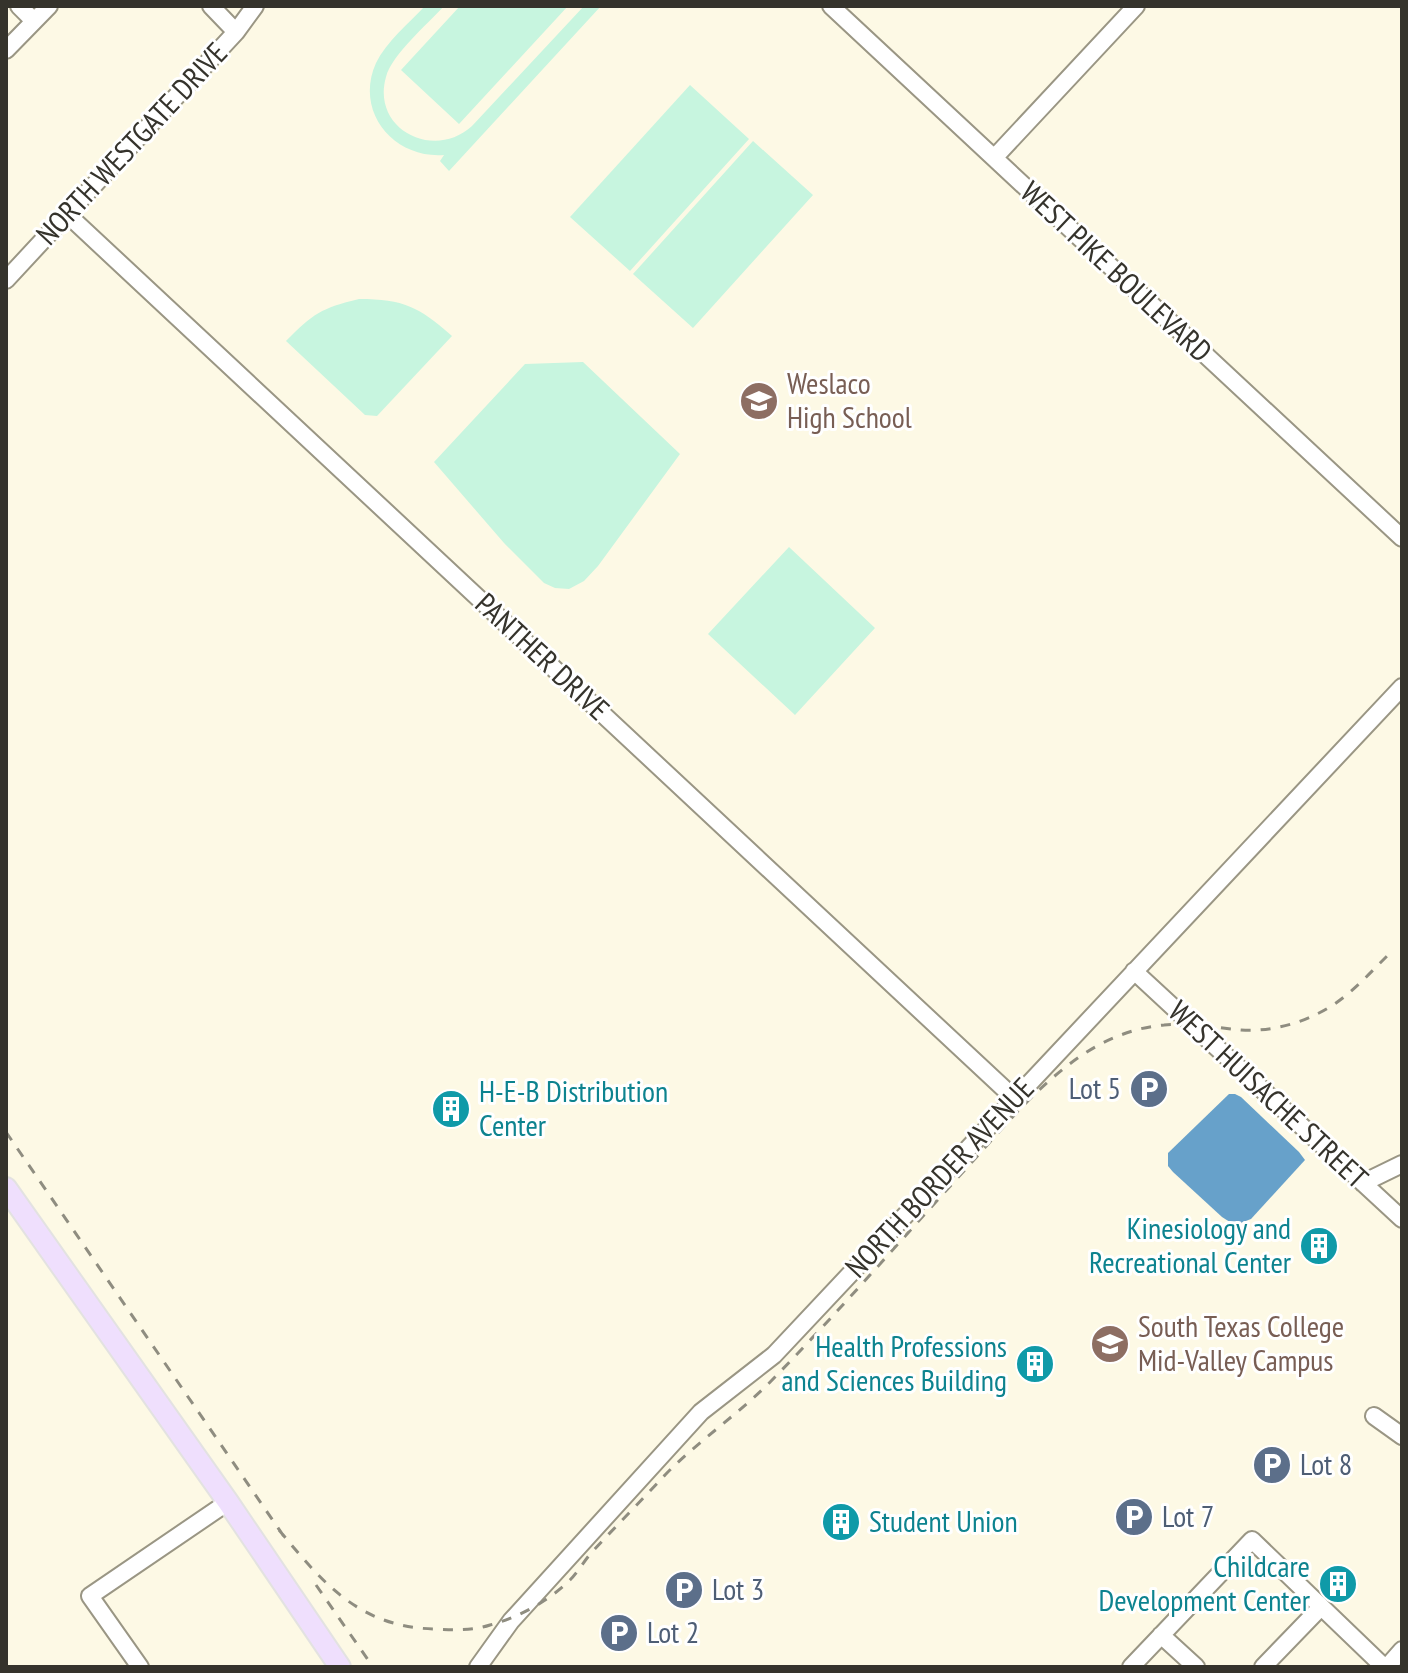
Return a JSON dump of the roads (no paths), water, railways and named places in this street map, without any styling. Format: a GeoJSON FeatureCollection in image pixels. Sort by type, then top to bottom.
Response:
{"type":"FeatureCollection","features":[{"type":"Feature","properties":{"kind":"main road"},"geometry":{"type":"LineString","coordinates":[[6,1188],[228,1502],[340,1667]]}},
{"type":"Feature","properties":{"kind":"street"},"geometry":{"type":"LineString","coordinates":[[19,6],[34,21]]}},
{"type":"Feature","properties":{"kind":"street"},"geometry":{"type":"LineString","coordinates":[[6,50],[49,6]]}},
{"type":"Feature","properties":{"kind":"street"},"geometry":{"type":"LineString","coordinates":[[211,6],[236,32]]}},
{"type":"Feature","properties":{"kind":"street","name":"NORTH WESTGATE DRIVE"},"geometry":{"type":"LineString","coordinates":[[6,280],[236,32],[255,6]]}},
{"type":"Feature","properties":{"kind":"street","name":"WEST PIKE BOULEVARD"},"geometry":{"type":"LineString","coordinates":[[831,6],[1402,538]]}},
{"type":"Feature","properties":{"kind":"street"},"geometry":{"type":"LineString","coordinates":[[994,158],[1136,6]]}},
{"type":"Feature","properties":{"kind":"street","name":"PANTHER DRIVE"},"geometry":{"type":"LineString","coordinates":[[68,215],[1015,1099]]}},
{"type":"Feature","properties":{"kind":"street","name":"NORTH BORDER AVENUE"},"geometry":{"type":"LineString","coordinates":[[478,1667],[511,1621],[701,1412],[774,1355],[1402,687]]}},
{"type":"Feature","properties":{"kind":"street","name":"WEST HUISACHE STREET"},"geometry":{"type":"LineString","coordinates":[[1134,971],[1402,1219]]}},
{"type":"Feature","properties":{"kind":"street"},"geometry":{"type":"LineString","coordinates":[[1363,1183],[1402,1164]]}},
{"type":"Feature","properties":{"kind":"street"},"geometry":{"type":"LineString","coordinates":[[1374,1416],[1402,1436]]}},
{"type":"Feature","properties":{"kind":"street"},"geometry":{"type":"LineString","coordinates":[[140,1667],[90,1596],[228,1502]]}},
{"type":"Feature","properties":{"kind":"street"},"geometry":{"type":"LineString","coordinates":[[1131,1667],[1252,1540],[1386,1667],[1402,1650]]}},
{"type":"Feature","properties":{"kind":"street"},"geometry":{"type":"LineString","coordinates":[[1263,1667],[1321,1607]]}},
{"type":"Feature","properties":{"kind":"street"},"geometry":{"type":"LineString","coordinates":[[1161,1635],[1196,1667]]}},
{"type":"Feature","properties":{"kind":"water"},"geometry":{"type":"Polygon","coordinates":[[[1229,1094],[1241,1097],[1305,1160],[1251,1219],[1238,1224],[1222,1217],[1168,1166],[1168,1153],[1229,1094]]]}},
{"type":"Feature","properties":{"kind":"railway"},"geometry":{"type":"LineString","coordinates":[[279,1530],[311,1568],[345,1599],[384,1620],[408,1626],[470,1629],[523,1613],[553,1595],[570,1580],[592,1552],[665,1475],[776,1376],[1013,1117],[1067,1066],[1112,1038],[1151,1027],[1183,1024],[1251,1030],[1270,1029],[1299,1021],[1337,1002],[1387,956]]}},
{"type":"Feature","properties":{"kind":"railway"},"geometry":{"type":"LineString","coordinates":[[6,1132],[285,1538]]}},
{"type":"Feature","properties":{"kind":"railway"},"geometry":{"type":"LineString","coordinates":[[316,1585],[373,1667]]}},
{"type":"Feature","properties":{"kind":"place","name":"Weslaco High School"},"geometry":{"type":"Point","coordinates":[759,401]}},
{"type":"Feature","properties":{"kind":"place","name":"Lot 5"},"geometry":{"type":"Point","coordinates":[1149,1089]}},
{"type":"Feature","properties":{"kind":"place","name":"H-E-B Distribution Center"},"geometry":{"type":"Point","coordinates":[451,1109]}},
{"type":"Feature","properties":{"kind":"place","name":"Kinesiology and Recreational Center"},"geometry":{"type":"Point","coordinates":[1319,1246]}},
{"type":"Feature","properties":{"kind":"place","name":"South Texas College Mid-Valley Campus"},"geometry":{"type":"Point","coordinates":[1110,1344]}},
{"type":"Feature","properties":{"kind":"place","name":"Health Professions and Sciences Building"},"geometry":{"type":"Point","coordinates":[1035,1364]}},
{"type":"Feature","properties":{"kind":"place","name":"Lot 8"},"geometry":{"type":"Point","coordinates":[1272,1465]}},
{"type":"Feature","properties":{"kind":"place","name":"Lot 7"},"geometry":{"type":"Point","coordinates":[1134,1517]}},
{"type":"Feature","properties":{"kind":"place","name":"Student Union"},"geometry":{"type":"Point","coordinates":[841,1522]}},
{"type":"Feature","properties":{"kind":"place","name":"Childcare Development Center"},"geometry":{"type":"Point","coordinates":[1338,1584]}},
{"type":"Feature","properties":{"kind":"place","name":"Lot 3"},"geometry":{"type":"Point","coordinates":[684,1590]}},
{"type":"Feature","properties":{"kind":"place","name":"Lot 2"},"geometry":{"type":"Point","coordinates":[619,1633]}}]}
